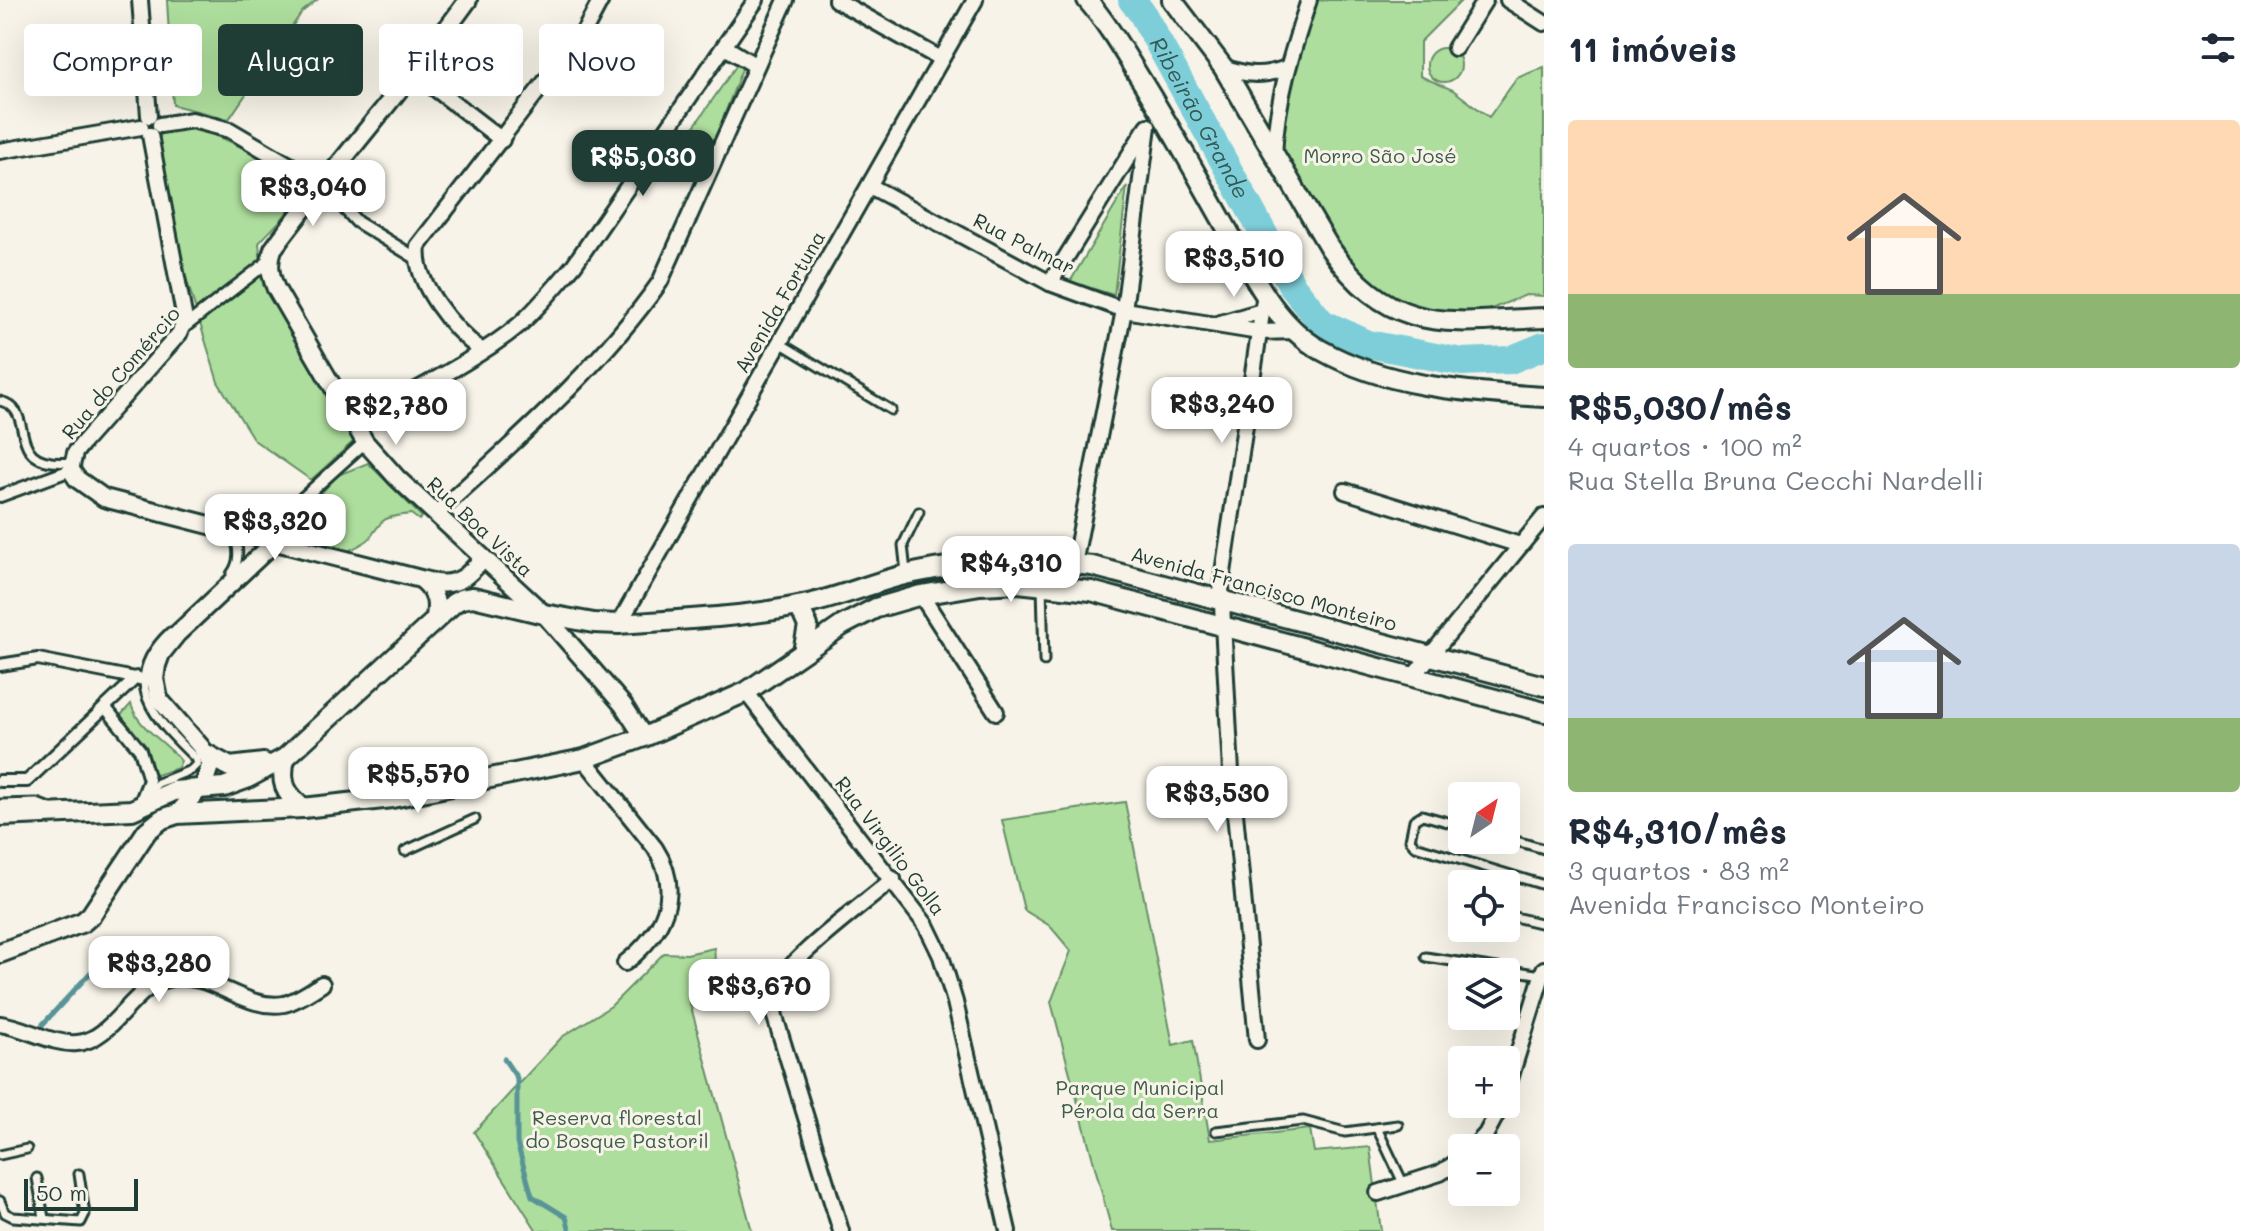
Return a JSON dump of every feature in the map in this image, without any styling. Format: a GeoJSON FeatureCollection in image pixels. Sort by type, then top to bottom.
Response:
{"type":"FeatureCollection","features":[{"type":"Feature","properties":{"kind":"main road"},"geometry":{"type":"LineString","coordinates":[[1087,0],[1114,35],[1159,108],[1263,302],[1295,331],[1318,349],[1349,364],[1398,379],[1441,388],[1544,397]]}},
{"type":"Feature","properties":{"kind":"main road"},"geometry":{"type":"LineString","coordinates":[[1172,0],[1223,67],[1344,269],[1365,289],[1392,307],[1420,318],[1447,323],[1544,318]]}},
{"type":"Feature","properties":{"kind":"main road","name":"Avenida Francisco Monteiro"},"geometry":{"type":"LineString","coordinates":[[434,622],[454,603],[468,597],[594,623],[619,624],[799,606],[906,575],[980,562],[1021,560],[1092,566],[1544,686]]}},
{"type":"Feature","properties":{"kind":"main road"},"geometry":{"type":"LineString","coordinates":[[0,953],[83,922],[91,915],[147,831],[162,819],[177,814],[303,808],[392,798],[584,759],[644,737],[746,692],[858,616],[921,595],[980,585],[1041,584],[1091,591],[1544,712]]}},
{"type":"Feature","properties":{"kind":"main road"},"geometry":{"type":"LineString","coordinates":[[799,606],[808,626],[803,652]]}},
{"type":"Feature","properties":{"kind":"main road"},"geometry":{"type":"LineString","coordinates":[[0,816],[132,810],[174,791],[224,787],[246,779],[282,760],[434,622]]}},
{"type":"Feature","properties":{"kind":"main road"},"geometry":{"type":"LineString","coordinates":[[206,754],[230,767],[282,760]]}},
{"type":"Feature","properties":{"kind":"main road"},"geometry":{"type":"LineString","coordinates":[[282,760],[283,786],[289,797],[303,808]]}},
{"type":"Feature","properties":{"kind":"street"},"geometry":{"type":"LineString","coordinates":[[140,0],[150,126],[184,306],[183,328]]}},
{"type":"Feature","properties":{"kind":"street"},"geometry":{"type":"LineString","coordinates":[[451,24],[468,0]]}},
{"type":"Feature","properties":{"kind":"street"},"geometry":{"type":"LineString","coordinates":[[482,351],[464,337],[421,277],[416,258],[418,246],[585,30],[601,0]]}},
{"type":"Feature","properties":{"kind":"street"},"geometry":{"type":"LineString","coordinates":[[354,425],[482,351],[541,304],[574,265],[756,0]]}},
{"type":"Feature","properties":{"kind":"street"},"geometry":{"type":"LineString","coordinates":[[436,514],[530,427],[591,365],[652,293],[672,257],[786,0]]}},
{"type":"Feature","properties":{"kind":"street"},"geometry":{"type":"LineString","coordinates":[[836,0],[941,59]]}},
{"type":"Feature","properties":{"kind":"street","name":"Avenida Fortuna"},"geometry":{"type":"LineString","coordinates":[[619,624],[975,0]]}},
{"type":"Feature","properties":{"kind":"street"},"geometry":{"type":"LineString","coordinates":[[1274,156],[1276,120],[1286,68],[1309,0]]}},
{"type":"Feature","properties":{"kind":"street"},"geometry":{"type":"LineString","coordinates":[[1455,48],[1485,0]]}},
{"type":"Feature","properties":{"kind":"street"},"geometry":{"type":"LineString","coordinates":[[1508,0],[1544,23]]}},
{"type":"Feature","properties":{"kind":"street"},"geometry":{"type":"LineString","coordinates":[[725,47],[756,66]]}},
{"type":"Feature","properties":{"kind":"street"},"geometry":{"type":"LineString","coordinates":[[1223,67],[1247,75],[1264,75],[1286,68]]}},
{"type":"Feature","properties":{"kind":"street"},"geometry":{"type":"LineString","coordinates":[[271,255],[322,184],[396,96]]}},
{"type":"Feature","properties":{"kind":"street"},"geometry":{"type":"LineString","coordinates":[[445,96],[502,140]]}},
{"type":"Feature","properties":{"kind":"street"},"geometry":{"type":"LineString","coordinates":[[0,151],[192,120],[230,130],[322,184],[357,222],[416,258]]}},
{"type":"Feature","properties":{"kind":"street"},"geometry":{"type":"LineString","coordinates":[[1050,283],[1148,126],[1124,310],[1074,564]]}},
{"type":"Feature","properties":{"kind":"street","name":"Rua Palmar"},"geometry":{"type":"LineString","coordinates":[[870,186],[1050,283],[1124,310],[1259,332],[1295,331]]}},
{"type":"Feature","properties":{"kind":"street","name":"Rua Boa Vista"},"geometry":{"type":"LineString","coordinates":[[271,255],[276,289],[365,442],[397,478],[544,614],[623,705],[644,737]]}},
{"type":"Feature","properties":{"kind":"street","name":"Rua do Comércio"},"geometry":{"type":"LineString","coordinates":[[0,496],[72,466],[82,444],[183,328],[271,255]]}},
{"type":"Feature","properties":{"kind":"street"},"geometry":{"type":"LineString","coordinates":[[1257,1040],[1238,858],[1222,599],[1230,519],[1263,302]]}},
{"type":"Feature","properties":{"kind":"street","name":"Rua Palmar"},"geometry":{"type":"LineString","coordinates":[[1216,324],[1263,302]]}},
{"type":"Feature","properties":{"kind":"street"},"geometry":{"type":"LineString","coordinates":[[177,814],[200,788],[211,763],[159,699],[155,679],[161,654],[268,539],[365,442]]}},
{"type":"Feature","properties":{"kind":"street"},"geometry":{"type":"LineString","coordinates":[[72,466],[77,479],[104,498],[422,580],[454,583],[463,580],[483,558]]}},
{"type":"Feature","properties":{"kind":"street"},"geometry":{"type":"LineString","coordinates":[[1345,491],[1520,545]]}},
{"type":"Feature","properties":{"kind":"street"},"geometry":{"type":"LineString","coordinates":[[1412,678],[1544,517]]}},
{"type":"Feature","properties":{"kind":"street"},"geometry":{"type":"LineString","coordinates":[[422,580],[435,595],[434,622]]}},
{"type":"Feature","properties":{"kind":"street"},"geometry":{"type":"LineString","coordinates":[[921,595],[996,712]]}},
{"type":"Feature","properties":{"kind":"street"},"geometry":{"type":"LineString","coordinates":[[0,665],[38,659],[141,678]]}},
{"type":"Feature","properties":{"kind":"street"},"geometry":{"type":"LineString","coordinates":[[0,781],[27,781],[105,707],[141,678]]}},
{"type":"Feature","properties":{"kind":"street","name":"Rua Virgilio Golla"},"geometry":{"type":"LineString","coordinates":[[746,692],[926,925],[941,956],[955,1002],[1008,1231]]}},
{"type":"Feature","properties":{"kind":"street"},"geometry":{"type":"LineString","coordinates":[[105,707],[140,750],[149,780],[142,798]]}},
{"type":"Feature","properties":{"kind":"street"},"geometry":{"type":"LineString","coordinates":[[584,759],[662,858],[668,901],[665,918],[641,950],[625,963]]}},
{"type":"Feature","properties":{"kind":"street"},"geometry":{"type":"LineString","coordinates":[[841,1231],[775,1017],[773,989],[792,964],[893,879]]}},
{"type":"Feature","properties":{"kind":"street"},"geometry":{"type":"LineString","coordinates":[[1520,1047],[1543,972]]}},
{"type":"Feature","properties":{"kind":"street"},"geometry":{"type":"LineString","coordinates":[[0,1024],[19,1026],[69,1043],[82,1043],[101,1032],[145,990],[158,981],[174,977],[207,983],[274,1004],[285,1004],[322,984]]}},
{"type":"Feature","properties":{"kind":"street"},"geometry":{"type":"LineString","coordinates":[[1378,1193],[1448,1168]]}},
{"type":"Feature","properties":{"kind":"lane"},"geometry":{"type":"LineString","coordinates":[[780,343],[891,410]]}},
{"type":"Feature","properties":{"kind":"lane"},"geometry":{"type":"LineString","coordinates":[[0,401],[10,405],[17,413],[24,447],[36,460],[72,466]]}},
{"type":"Feature","properties":{"kind":"lane"},"geometry":{"type":"LineString","coordinates":[[906,575],[903,545],[919,512]]}},
{"type":"Feature","properties":{"kind":"lane"},"geometry":{"type":"LineString","coordinates":[[0,804],[37,803],[52,809],[137,803],[158,783],[191,770],[197,764],[151,709],[141,678],[153,649],[234,571],[239,549],[232,531]]}},
{"type":"Feature","properties":{"kind":"lane"},"geometry":{"type":"LineString","coordinates":[[1041,584],[1044,661]]}},
{"type":"Feature","properties":{"kind":"lane"},"geometry":{"type":"LineString","coordinates":[[1448,822],[1422,815],[1414,820],[1410,840],[1415,846],[1544,885]]}},
{"type":"Feature","properties":{"kind":"lane"},"geometry":{"type":"LineString","coordinates":[[405,851],[475,819]]}},
{"type":"Feature","properties":{"kind":"lane"},"geometry":{"type":"LineString","coordinates":[[1520,842],[1544,849]]}},
{"type":"Feature","properties":{"kind":"lane"},"geometry":{"type":"LineString","coordinates":[[1520,918],[1544,924]]}},
{"type":"Feature","properties":{"kind":"lane"},"geometry":{"type":"LineString","coordinates":[[1426,957],[1543,972]]}},
{"type":"Feature","properties":{"kind":"lane"},"geometry":{"type":"LineString","coordinates":[[1216,1131],[1303,1121],[1345,1132],[1398,1125]]}},
{"type":"Feature","properties":{"kind":"lane"},"geometry":{"type":"LineString","coordinates":[[1377,1128],[1404,1185]]}},
{"type":"Feature","properties":{"kind":"lane"},"geometry":{"type":"LineString","coordinates":[[0,1155],[27,1149]]}},
{"type":"Feature","properties":{"kind":"lane"},"geometry":{"type":"LineString","coordinates":[[0,1201],[8,1215],[81,1222],[85,1219],[79,1174]]}},
{"type":"Feature","properties":{"kind":"lane"},"geometry":{"type":"LineString","coordinates":[[37,1178],[44,1218]]}},
{"type":"Feature","properties":{"kind":"green space"},"geometry":{"type":"Polygon","coordinates":[[[167,0],[317,0],[302,12],[294,24],[218,24],[218,96],[245,96],[229,119],[173,105],[172,96],[202,96],[202,24],[168,24],[167,0]]]}},
{"type":"Feature","properties":{"kind":"green space","name":"Morro São José"},"geometry":{"type":"Polygon","coordinates":[[[1311,0],[1462,0],[1420,42],[1420,76],[1453,90],[1489,117],[1517,78],[1544,67],[1544,296],[1526,295],[1486,311],[1449,314],[1407,307],[1364,285],[1281,163],[1278,135],[1311,0]]]}},
{"type":"Feature","properties":{"kind":"green space"},"geometry":{"type":"Polygon","coordinates":[[[1444,48],[1456,53],[1461,65],[1456,77],[1444,82],[1432,77],[1427,65],[1432,53],[1444,48]]]}},
{"type":"Feature","properties":{"kind":"green space"},"geometry":{"type":"Polygon","coordinates":[[[738,63],[743,66],[701,176],[673,157],[738,63]]]}},
{"type":"Feature","properties":{"kind":"green space"},"geometry":{"type":"Polygon","coordinates":[[[175,125],[196,126],[278,164],[290,175],[295,185],[296,195],[286,214],[259,243],[263,285],[355,440],[311,480],[254,440],[218,382],[176,245],[155,149],[162,132],[175,125]]]}},
{"type":"Feature","properties":{"kind":"green space"},"geometry":{"type":"Polygon","coordinates":[[[1127,186],[1114,295],[1070,282],[1127,186]]]}},
{"type":"Feature","properties":{"kind":"green space"},"geometry":{"type":"Polygon","coordinates":[[[368,463],[422,517],[419,520],[411,514],[386,519],[368,540],[348,551],[284,533],[338,475],[368,463]]]}},
{"type":"Feature","properties":{"kind":"green space"},"geometry":{"type":"Polygon","coordinates":[[[131,704],[146,728],[181,761],[178,768],[153,776],[141,743],[120,716],[131,704]]]}},
{"type":"Feature","properties":{"kind":"green space","name":"Parque Municipal Pérola da Serra"},"geometry":{"type":"Polygon","coordinates":[[[1125,802],[1173,1045],[1193,1040],[1210,1140],[1310,1129],[1314,1152],[1370,1147],[1381,1231],[1112,1231],[1051,1002],[1071,951],[1050,926],[1024,910],[1002,820],[1125,802]]]}},
{"type":"Feature","properties":{"kind":"green space","name":"Reserva florestal do Bosque Pastoril"},"geometry":{"type":"Polygon","coordinates":[[[714,948],[712,971],[688,996],[752,1231],[537,1231],[474,1132],[562,1037],[611,1006],[664,953],[687,954],[714,948]]]}},
{"type":"Feature","properties":{"kind":"waterway","name":"Ribeirão Grande"},"geometry":{"type":"LineString","coordinates":[[1132,0],[1293,287],[1322,323],[1368,344],[1462,362],[1510,360],[1544,346]]}},
{"type":"Feature","properties":{"kind":"waterway"},"geometry":{"type":"LineString","coordinates":[[43,1024],[92,971],[122,956]]}},
{"type":"Feature","properties":{"kind":"waterway"},"geometry":{"type":"LineString","coordinates":[[504,1059],[517,1078],[517,1143],[532,1196],[566,1217],[570,1231]]}}]}
